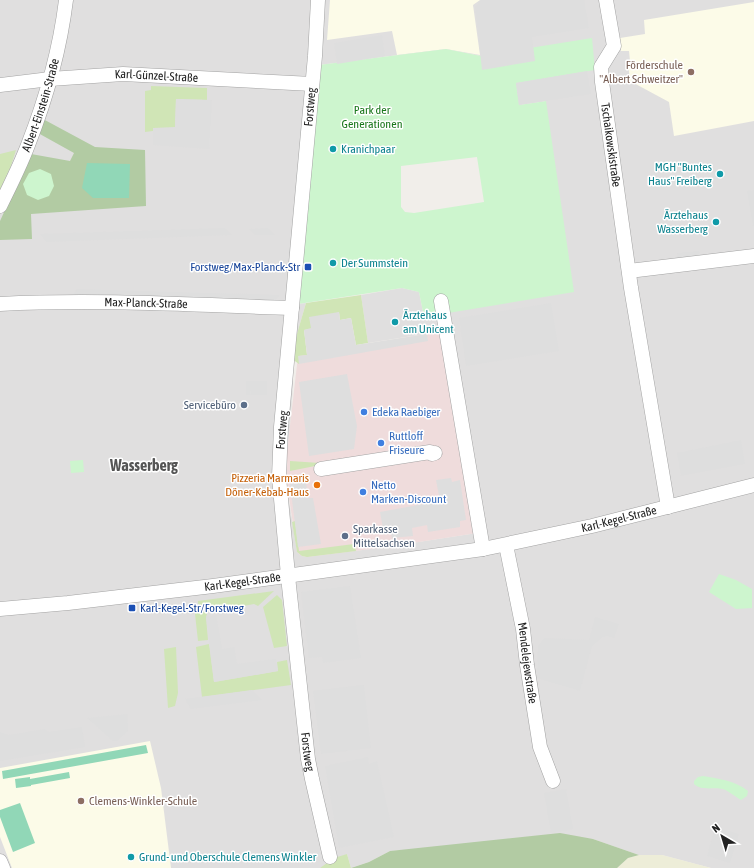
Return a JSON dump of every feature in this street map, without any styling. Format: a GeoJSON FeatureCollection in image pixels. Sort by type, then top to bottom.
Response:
{"type":"FeatureCollection","features":[{"type":"Feature","properties":{"kind":"street","name":"Albert-Einstein-Straße"},"geometry":{"type":"LineString","coordinates":[[0,206],[28,145],[50,79],[64,17],[66,0]]}},
{"type":"Feature","properties":{"kind":"street","name":"Forstweg"},"geometry":{"type":"LineString","coordinates":[[318,0],[312,84],[281,427],[279,476],[288,576],[308,759],[330,857]]}},
{"type":"Feature","properties":{"kind":"street","name":"Tschaikowskistraße"},"geometry":{"type":"LineString","coordinates":[[606,0],[614,46],[601,67],[602,82],[629,271],[668,507]]}},
{"type":"Feature","properties":{"kind":"street","name":"Karl-Günzel-Straße"},"geometry":{"type":"LineString","coordinates":[[0,85],[50,79],[123,74],[312,84]]}},
{"type":"Feature","properties":{"kind":"street"},"geometry":{"type":"LineString","coordinates":[[629,271],[754,256]]}},
{"type":"Feature","properties":{"kind":"street"},"geometry":{"type":"LineString","coordinates":[[441,301],[483,549]]}},
{"type":"Feature","properties":{"kind":"street","name":"Max-Planck-Straße"},"geometry":{"type":"LineString","coordinates":[[0,304],[37,302],[113,303],[292,308]]}},
{"type":"Feature","properties":{"kind":"street"},"geometry":{"type":"LineString","coordinates":[[321,469],[430,452],[432,454],[435,453]]}},
{"type":"Feature","properties":{"kind":"street","name":"Karl-Kegel-Straße"},"geometry":{"type":"LineString","coordinates":[[0,609],[112,598],[288,576],[483,549],[592,526],[754,485]]}},
{"type":"Feature","properties":{"kind":"street","name":"Mendelejewstraße"},"geometry":{"type":"LineString","coordinates":[[506,545],[523,629],[540,747],[553,781]]}},
{"type":"Feature","properties":{"kind":"street"},"geometry":{"type":"LineString","coordinates":[[0,861],[3,868]]}},
{"type":"Feature","properties":{"kind":"shaded area"},"geometry":{"type":"Polygon","coordinates":[[[0,0],[754,0],[754,868],[711,868],[662,855],[639,855],[593,839],[390,851],[369,862],[351,868],[347,854],[335,868],[0,868],[0,0]],[[446,49],[319,65],[298,304],[306,303],[292,351],[293,385],[288,455],[287,488],[297,552],[302,556],[307,557],[386,547],[477,533],[444,331],[368,343],[361,295],[402,288],[419,292],[424,317],[546,101],[519,105],[481,56],[446,49]]]}},
{"type":"Feature","properties":{"kind":"shaded area"},"geometry":{"type":"Polygon","coordinates":[[[330,0],[480,0],[473,5],[480,55],[446,49],[397,55],[392,31],[327,40],[330,0]]]}},
{"type":"Feature","properties":{"kind":"shaded area"},"geometry":{"type":"Polygon","coordinates":[[[481,0],[584,0],[589,28],[532,37],[535,61],[482,70],[475,7],[481,0]]]}},
{"type":"Feature","properties":{"kind":"shaded area","name":"Förderschule \"Albert Schweitzer\""},"geometry":{"type":"Polygon","coordinates":[[[754,2],[754,121],[674,136],[669,102],[630,81],[628,63],[630,61],[629,51],[621,51],[620,38],[645,34],[644,20],[754,2]]]}},
{"type":"Feature","properties":{"kind":"shaded area"},"geometry":{"type":"Polygon","coordinates":[[[382,35],[385,56],[337,64],[334,43],[382,35]]]}},
{"type":"Feature","properties":{"kind":"shaded area"},"geometry":{"type":"Polygon","coordinates":[[[587,71],[591,94],[519,105],[516,83],[587,71]]]}},
{"type":"Feature","properties":{"kind":"shaded area"},"geometry":{"type":"Polygon","coordinates":[[[176,99],[212,100],[209,149],[153,145],[153,128],[175,127],[176,99]]]}},
{"type":"Feature","properties":{"kind":"shaded area"},"geometry":{"type":"Polygon","coordinates":[[[754,190],[754,226],[753,226],[747,191],[754,190]]]}},
{"type":"Feature","properties":{"kind":"shaded area"},"geometry":{"type":"Polygon","coordinates":[[[225,228],[232,235],[46,242],[40,234],[225,228]]]}},
{"type":"Feature","properties":{"kind":"shaded area"},"geometry":{"type":"Polygon","coordinates":[[[268,228],[275,235],[255,235],[249,229],[268,228]]]}},
{"type":"Feature","properties":{"kind":"shaded area"},"geometry":{"type":"Polygon","coordinates":[[[699,251],[700,258],[678,261],[677,253],[699,251]]]}},
{"type":"Feature","properties":{"kind":"shaded area"},"geometry":{"type":"Polygon","coordinates":[[[77,289],[280,295],[272,304],[70,298],[77,289]]]}},
{"type":"Feature","properties":{"kind":"shaded area"},"geometry":{"type":"Polygon","coordinates":[[[551,303],[559,351],[466,366],[459,318],[551,303]]]}},
{"type":"Feature","properties":{"kind":"shaded area"},"geometry":{"type":"Polygon","coordinates":[[[339,312],[340,320],[351,318],[356,345],[427,334],[428,341],[299,364],[298,356],[307,355],[304,330],[311,328],[309,317],[339,312]]]}},
{"type":"Feature","properties":{"kind":"shaded area"},"geometry":{"type":"Polygon","coordinates":[[[444,331],[477,533],[307,557],[300,555],[297,552],[285,469],[298,356],[444,331]]]}},
{"type":"Feature","properties":{"kind":"shaded area"},"geometry":{"type":"Polygon","coordinates":[[[347,374],[357,426],[354,449],[309,456],[299,382],[347,374]]]}},
{"type":"Feature","properties":{"kind":"shaded area"},"geometry":{"type":"Polygon","coordinates":[[[246,381],[267,381],[267,395],[251,395],[251,387],[250,395],[246,395],[246,381]]]}},
{"type":"Feature","properties":{"kind":"shaded area"},"geometry":{"type":"Polygon","coordinates":[[[741,440],[745,464],[681,476],[677,453],[741,440]]]}},
{"type":"Feature","properties":{"kind":"shaded area"},"geometry":{"type":"Polygon","coordinates":[[[451,478],[452,482],[460,480],[466,520],[460,521],[460,527],[428,532],[427,525],[412,528],[413,536],[392,538],[391,533],[384,534],[380,512],[440,501],[436,480],[451,478]]]}},
{"type":"Feature","properties":{"kind":"shaded area"},"geometry":{"type":"Polygon","coordinates":[[[306,482],[308,498],[313,498],[321,544],[298,547],[290,484],[306,482]]]}},
{"type":"Feature","properties":{"kind":"shaded area"},"geometry":{"type":"Polygon","coordinates":[[[350,586],[361,658],[323,663],[322,657],[309,658],[301,592],[350,586]]]}},
{"type":"Feature","properties":{"kind":"shaded area"},"geometry":{"type":"Polygon","coordinates":[[[216,615],[222,649],[234,647],[237,664],[276,659],[278,671],[214,682],[206,617],[216,615]]]}},
{"type":"Feature","properties":{"kind":"shaded area"},"geometry":{"type":"Polygon","coordinates":[[[595,617],[619,624],[614,638],[607,636],[603,637],[592,646],[580,691],[537,678],[538,646],[544,638],[589,640],[595,617]]]}},
{"type":"Feature","properties":{"kind":"shaded area"},"geometry":{"type":"Polygon","coordinates":[[[364,685],[371,748],[321,754],[313,691],[364,685]]]}},
{"type":"Feature","properties":{"kind":"shaded area"},"geometry":{"type":"Polygon","coordinates":[[[252,690],[262,700],[191,709],[185,699],[252,690]]]}},
{"type":"Feature","properties":{"kind":"shaded area"},"geometry":{"type":"Polygon","coordinates":[[[127,714],[128,731],[117,741],[113,741],[87,718],[127,714]]]}},
{"type":"Feature","properties":{"kind":"shaded area"},"geometry":{"type":"Polygon","coordinates":[[[82,727],[85,747],[0,761],[0,732],[8,735],[45,729],[48,732],[82,727]]]}},
{"type":"Feature","properties":{"kind":"shaded area","name":"Clemens-Winkler-Schule"},"geometry":{"type":"Polygon","coordinates":[[[150,741],[161,788],[171,868],[12,868],[0,837],[0,768],[150,741]]]}},
{"type":"Feature","properties":{"kind":"shaded area"},"geometry":{"type":"Polygon","coordinates":[[[368,757],[369,764],[377,761],[394,837],[339,848],[325,766],[368,757]]]}},
{"type":"Feature","properties":{"kind":"shaded area"},"geometry":{"type":"Polygon","coordinates":[[[566,789],[573,829],[551,833],[544,793],[566,789]]]}},
{"type":"Feature","properties":{"kind":"shaded area"},"geometry":{"type":"Polygon","coordinates":[[[715,827],[739,834],[730,863],[707,856],[715,827]]]}},
{"type":"Feature","properties":{"kind":"shaded area"},"geometry":{"type":"Polygon","coordinates":[[[639,855],[662,855],[711,868],[617,868],[628,858],[639,855]]]}},
{"type":"Feature","properties":{"kind":"green space","name":"Park der Generationen"},"geometry":{"type":"Polygon","coordinates":[[[592,38],[595,70],[516,83],[519,105],[546,101],[574,292],[424,317],[419,292],[402,288],[298,304],[319,65],[446,49],[481,56],[592,38]],[[477,157],[401,166],[401,207],[405,212],[414,213],[484,202],[477,157]]]}},
{"type":"Feature","properties":{"kind":"green space"},"geometry":{"type":"Polygon","coordinates":[[[151,86],[207,88],[207,100],[176,99],[175,128],[153,128],[153,131],[145,132],[145,91],[151,90],[151,86]]]}},
{"type":"Feature","properties":{"kind":"green space"},"geometry":{"type":"Polygon","coordinates":[[[43,119],[95,147],[145,150],[146,206],[31,214],[32,239],[0,240],[0,221],[31,154],[70,161],[74,153],[38,133],[43,119]]]}},
{"type":"Feature","properties":{"kind":"green space"},"geometry":{"type":"Polygon","coordinates":[[[16,150],[11,166],[0,190],[0,154],[16,150]]]}},
{"type":"Feature","properties":{"kind":"green space"},"geometry":{"type":"Polygon","coordinates":[[[87,163],[130,164],[129,198],[93,198],[82,188],[87,163]]]}},
{"type":"Feature","properties":{"kind":"green space"},"geometry":{"type":"Polygon","coordinates":[[[40,169],[51,174],[54,186],[49,196],[38,200],[27,195],[23,184],[29,173],[40,169]]]}},
{"type":"Feature","properties":{"kind":"green space"},"geometry":{"type":"Polygon","coordinates":[[[361,295],[368,343],[356,345],[351,318],[340,320],[339,312],[311,329],[304,330],[307,355],[299,356],[299,364],[292,359],[292,351],[306,303],[361,295]]]}},
{"type":"Feature","properties":{"kind":"green space"},"geometry":{"type":"Polygon","coordinates":[[[83,460],[84,472],[71,473],[70,461],[83,460]]]}},
{"type":"Feature","properties":{"kind":"green space"},"geometry":{"type":"Polygon","coordinates":[[[290,461],[320,463],[320,465],[290,471],[290,461]]]}},
{"type":"Feature","properties":{"kind":"green space"},"geometry":{"type":"Polygon","coordinates":[[[295,521],[299,551],[354,544],[356,551],[307,557],[302,556],[297,552],[292,522],[295,521]]]}},
{"type":"Feature","properties":{"kind":"green space"},"geometry":{"type":"Polygon","coordinates":[[[719,574],[736,580],[752,589],[752,608],[736,609],[709,592],[719,574]]]}},
{"type":"Feature","properties":{"kind":"green space"},"geometry":{"type":"Polygon","coordinates":[[[274,591],[258,606],[254,604],[212,612],[198,604],[198,601],[274,591]]]}},
{"type":"Feature","properties":{"kind":"green space"},"geometry":{"type":"Polygon","coordinates":[[[277,595],[282,600],[287,646],[274,648],[263,607],[277,595]]]}},
{"type":"Feature","properties":{"kind":"green space"},"geometry":{"type":"Polygon","coordinates":[[[197,607],[207,614],[208,640],[198,641],[195,614],[197,607]]]}},
{"type":"Feature","properties":{"kind":"green space"},"geometry":{"type":"Polygon","coordinates":[[[209,644],[214,682],[278,671],[277,662],[287,660],[291,685],[202,697],[196,647],[209,644]]]}},
{"type":"Feature","properties":{"kind":"green space"},"geometry":{"type":"Polygon","coordinates":[[[176,647],[178,693],[175,706],[168,708],[164,649],[176,647]]]}},
{"type":"Feature","properties":{"kind":"green space"},"geometry":{"type":"Polygon","coordinates":[[[146,745],[148,753],[3,779],[2,771],[146,745]]]}},
{"type":"Feature","properties":{"kind":"green space"},"geometry":{"type":"Polygon","coordinates":[[[69,772],[70,778],[16,788],[15,779],[30,777],[30,779],[69,772]]]}},
{"type":"Feature","properties":{"kind":"green space"},"geometry":{"type":"Polygon","coordinates":[[[703,776],[726,780],[737,784],[748,791],[747,796],[741,800],[724,789],[703,788],[694,784],[694,781],[698,777],[703,776]]]}},
{"type":"Feature","properties":{"kind":"green space"},"geometry":{"type":"Polygon","coordinates":[[[20,803],[35,843],[13,852],[0,817],[0,810],[20,803]]]}},
{"type":"Feature","properties":{"kind":"green space"},"geometry":{"type":"Polygon","coordinates":[[[560,833],[593,839],[639,855],[628,858],[617,868],[351,868],[369,862],[390,851],[560,833]]]}},
{"type":"Feature","properties":{"kind":"green space"},"geometry":{"type":"Polygon","coordinates":[[[347,854],[351,868],[320,868],[334,858],[347,854]]]}},
{"type":"Feature","properties":{"kind":"place","name":"Förderschule \"Albert Schweitzer\""},"geometry":{"type":"Point","coordinates":[691,72]}},
{"type":"Feature","properties":{"kind":"place","name":"Kranichpaar"},"geometry":{"type":"Point","coordinates":[333,149]}},
{"type":"Feature","properties":{"kind":"place","name":"MGH \"Buntes Haus\" Freiberg"},"geometry":{"type":"Point","coordinates":[720,174]}},
{"type":"Feature","properties":{"kind":"place","name":"Ärztehaus Wasserberg"},"geometry":{"type":"Point","coordinates":[716,222]}},
{"type":"Feature","properties":{"kind":"place","name":"Der Summstein"},"geometry":{"type":"Point","coordinates":[333,263]}},
{"type":"Feature","properties":{"kind":"place","name":"Forstweg/Max-Planck-Str"},"geometry":{"type":"Point","coordinates":[308,267]}},
{"type":"Feature","properties":{"kind":"place","name":"Ärztehaus am Unicent"},"geometry":{"type":"Point","coordinates":[395,322]}},
{"type":"Feature","properties":{"kind":"place","name":"Servicebüro"},"geometry":{"type":"Point","coordinates":[244,405]}},
{"type":"Feature","properties":{"kind":"place","name":"Edeka Raebiger"},"geometry":{"type":"Point","coordinates":[364,412]}},
{"type":"Feature","properties":{"kind":"place","name":"Ruttloff Friseure"},"geometry":{"type":"Point","coordinates":[381,443]}},
{"type":"Feature","properties":{"kind":"place","name":"Pizzeria Marmaris Döner-Kebab-Haus"},"geometry":{"type":"Point","coordinates":[317,485]}},
{"type":"Feature","properties":{"kind":"place","name":"Netto Marken-Discount"},"geometry":{"type":"Point","coordinates":[363,492]}},
{"type":"Feature","properties":{"kind":"place","name":"Sparkasse Mittelsachsen"},"geometry":{"type":"Point","coordinates":[345,536]}},
{"type":"Feature","properties":{"kind":"place","name":"Karl-Kegel-Str/Forstweg"},"geometry":{"type":"Point","coordinates":[132,608]}},
{"type":"Feature","properties":{"kind":"place","name":"Clemens-Winkler-Schule"},"geometry":{"type":"Point","coordinates":[81,801]}},
{"type":"Feature","properties":{"kind":"place","name":"Grund- und Oberschule Clemens Winkler"},"geometry":{"type":"Point","coordinates":[131,857]}},
{"type":"Feature","properties":{"kind":"district","name":"Wasserberg"},"geometry":{"type":"Point","coordinates":[144,465]}}]}
